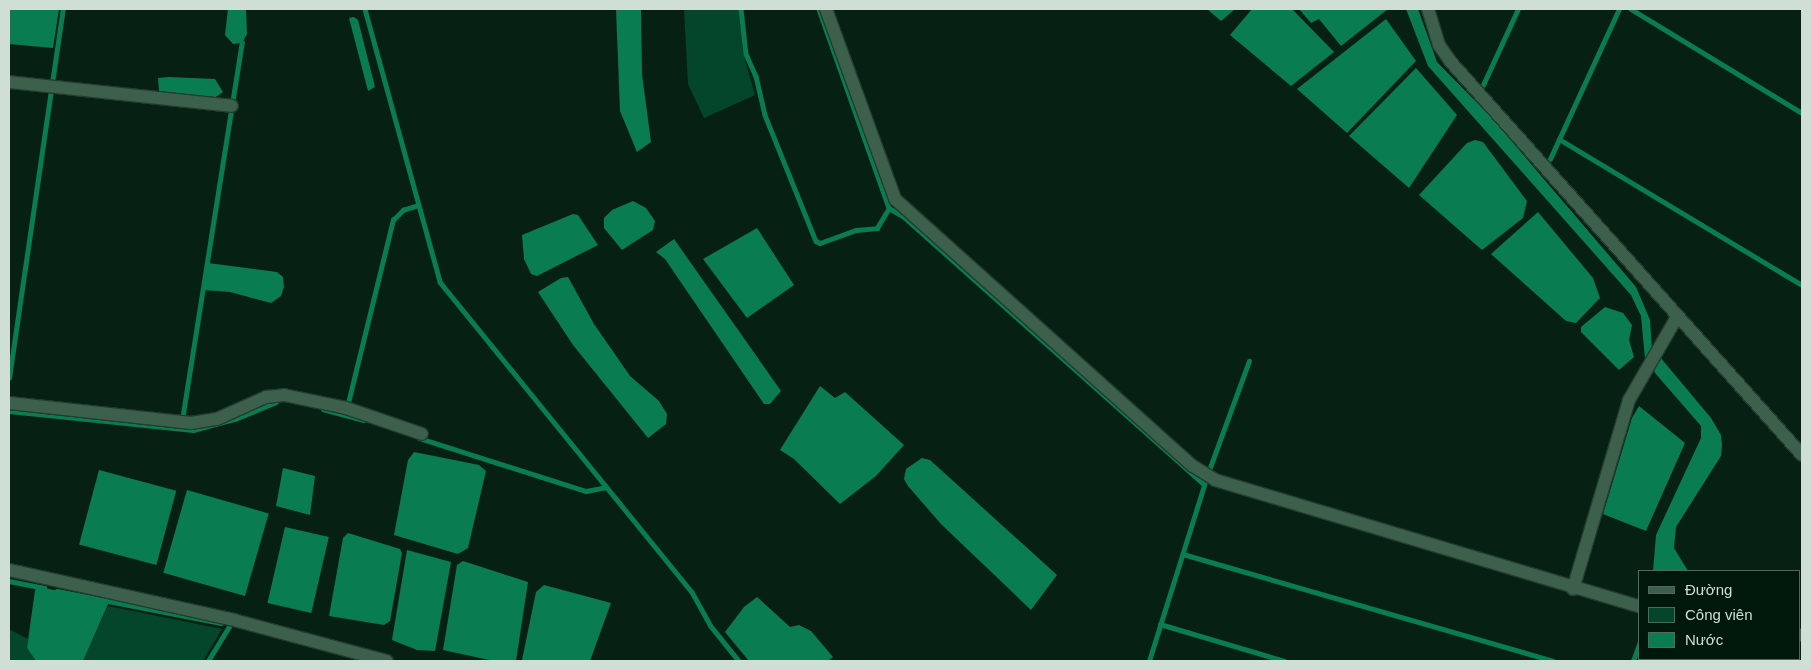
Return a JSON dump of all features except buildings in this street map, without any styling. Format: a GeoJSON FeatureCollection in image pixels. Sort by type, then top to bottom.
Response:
{"type":"FeatureCollection","features":[{"type":"Feature","properties":{"kind":"street"},"geometry":{"type":"LineString","coordinates":[[826,9],[895,199],[1192,466],[1214,480],[1572,589],[1638,606]]}},
{"type":"Feature","properties":{"kind":"street"},"geometry":{"type":"LineString","coordinates":[[1428,9],[1443,52],[1677,317],[1802,455]]}},
{"type":"Feature","properties":{"kind":"street"},"geometry":{"type":"LineString","coordinates":[[9,82],[232,106]]}},
{"type":"Feature","properties":{"kind":"street"},"geometry":{"type":"LineString","coordinates":[[1572,589],[1628,400],[1677,317]]}},
{"type":"Feature","properties":{"kind":"street"},"geometry":{"type":"LineString","coordinates":[[9,403],[191,423],[217,419],[266,397],[284,395],[346,408],[422,434]]}},
{"type":"Feature","properties":{"kind":"street"},"geometry":{"type":"LineString","coordinates":[[9,570],[234,620],[388,661]]}},
{"type":"Feature","properties":{"kind":"green space"},"geometry":{"type":"Polygon","coordinates":[[[684,9],[739,9],[743,53],[755,95],[704,118],[688,84],[684,9]]]}},
{"type":"Feature","properties":{"kind":"green space"},"geometry":{"type":"Polygon","coordinates":[[[108,606],[222,629],[203,661],[83,661],[108,606]]]}},
{"type":"Feature","properties":{"kind":"green space"},"geometry":{"type":"Polygon","coordinates":[[[9,629],[28,639],[27,648],[36,661],[9,661],[9,629]]]}},
{"type":"Feature","properties":{"kind":"water"},"geometry":{"type":"Polygon","coordinates":[[[9,9],[59,9],[53,48],[9,44],[9,9]]]}},
{"type":"Feature","properties":{"kind":"water"},"geometry":{"type":"Polygon","coordinates":[[[228,9],[246,9],[247,34],[242,43],[233,44],[225,35],[228,9]]]}},
{"type":"Feature","properties":{"kind":"water"},"geometry":{"type":"Polygon","coordinates":[[[616,9],[641,9],[642,74],[651,142],[637,152],[620,111],[616,9]]]}},
{"type":"Feature","properties":{"kind":"water"},"geometry":{"type":"Polygon","coordinates":[[[1207,9],[1235,9],[1221,21],[1207,9]]]}},
{"type":"Feature","properties":{"kind":"water"},"geometry":{"type":"Polygon","coordinates":[[[1252,9],[1292,9],[1334,52],[1291,86],[1230,35],[1252,9]]]}},
{"type":"Feature","properties":{"kind":"water"},"geometry":{"type":"Polygon","coordinates":[[[1299,9],[1388,9],[1341,46],[1319,19],[1311,23],[1299,9]]]}},
{"type":"Feature","properties":{"kind":"water"},"geometry":{"type":"Polygon","coordinates":[[[1406,9],[1418,9],[1437,62],[1491,117],[1636,287],[1650,320],[1652,349],[1645,358],[1641,316],[1631,295],[1428,66],[1406,9]]]}},
{"type":"Feature","properties":{"kind":"water"},"geometry":{"type":"Polygon","coordinates":[[[354,17],[358,20],[375,87],[368,91],[349,18],[354,17]]]}},
{"type":"Feature","properties":{"kind":"water"},"geometry":{"type":"Polygon","coordinates":[[[1386,19],[1416,61],[1347,133],[1297,89],[1386,19]]]}},
{"type":"Feature","properties":{"kind":"water"},"geometry":{"type":"Polygon","coordinates":[[[1416,68],[1457,115],[1409,188],[1349,136],[1416,68]]]}},
{"type":"Feature","properties":{"kind":"water"},"geometry":{"type":"Polygon","coordinates":[[[158,78],[215,79],[223,92],[213,99],[159,91],[158,78]]]}},
{"type":"Feature","properties":{"kind":"water"},"geometry":{"type":"Polygon","coordinates":[[[1475,140],[1483,142],[1527,201],[1523,218],[1482,250],[1419,195],[1467,143],[1475,140]]]}},
{"type":"Feature","properties":{"kind":"water"},"geometry":{"type":"Polygon","coordinates":[[[633,201],[646,208],[655,221],[653,230],[622,250],[604,228],[604,218],[612,210],[633,201]]]}},
{"type":"Feature","properties":{"kind":"water"},"geometry":{"type":"Polygon","coordinates":[[[1538,212],[1593,278],[1600,298],[1576,323],[1566,321],[1491,254],[1538,212]]]}},
{"type":"Feature","properties":{"kind":"water"},"geometry":{"type":"Polygon","coordinates":[[[573,214],[578,215],[598,245],[537,276],[531,274],[524,259],[522,235],[573,214]]]}},
{"type":"Feature","properties":{"kind":"water"},"geometry":{"type":"Polygon","coordinates":[[[757,228],[794,285],[747,318],[703,259],[757,228]]]}},
{"type":"Feature","properties":{"kind":"water"},"geometry":{"type":"Polygon","coordinates":[[[674,239],[781,391],[770,404],[764,404],[665,259],[656,252],[674,239]]]}},
{"type":"Feature","properties":{"kind":"water"},"geometry":{"type":"Polygon","coordinates":[[[208,263],[277,272],[283,277],[284,287],[281,296],[271,303],[230,292],[203,290],[208,263]]]}},
{"type":"Feature","properties":{"kind":"water"},"geometry":{"type":"Polygon","coordinates":[[[568,277],[594,324],[630,376],[659,401],[667,414],[666,424],[648,438],[573,345],[538,292],[561,278],[568,277]]]}},
{"type":"Feature","properties":{"kind":"water"},"geometry":{"type":"Polygon","coordinates":[[[1605,307],[1623,313],[1632,325],[1629,340],[1634,357],[1619,370],[1581,332],[1581,327],[1605,307]]]}},
{"type":"Feature","properties":{"kind":"water"},"geometry":{"type":"Polygon","coordinates":[[[1660,357],[1711,418],[1721,435],[1721,456],[1676,527],[1674,548],[1687,570],[1653,570],[1656,535],[1701,438],[1701,426],[1655,373],[1653,368],[1660,357]]]}},
{"type":"Feature","properties":{"kind":"water"},"geometry":{"type":"Polygon","coordinates":[[[820,386],[835,398],[845,392],[904,445],[876,476],[840,504],[794,459],[780,450],[820,386]]]}},
{"type":"Feature","properties":{"kind":"water"},"geometry":{"type":"Polygon","coordinates":[[[1639,406],[1685,443],[1646,531],[1603,514],[1632,418],[1639,406]]]}},
{"type":"Feature","properties":{"kind":"water"},"geometry":{"type":"Polygon","coordinates":[[[414,452],[479,465],[486,471],[468,548],[458,554],[394,535],[408,460],[414,452]]]}},
{"type":"Feature","properties":{"kind":"water"},"geometry":{"type":"Polygon","coordinates":[[[922,458],[930,460],[1057,575],[1031,610],[941,524],[908,486],[904,479],[906,469],[922,458]]]}},
{"type":"Feature","properties":{"kind":"water"},"geometry":{"type":"Polygon","coordinates":[[[283,468],[315,476],[310,515],[276,506],[283,468]]]}},
{"type":"Feature","properties":{"kind":"water"},"geometry":{"type":"Polygon","coordinates":[[[99,470],[176,491],[156,565],[79,544],[99,470]]]}},
{"type":"Feature","properties":{"kind":"water"},"geometry":{"type":"Polygon","coordinates":[[[187,490],[269,513],[245,596],[163,573],[187,490]]]}},
{"type":"Feature","properties":{"kind":"water"},"geometry":{"type":"Polygon","coordinates":[[[285,527],[329,537],[311,613],[267,603],[285,527]]]}},
{"type":"Feature","properties":{"kind":"water"},"geometry":{"type":"Polygon","coordinates":[[[348,533],[400,549],[402,553],[390,621],[384,625],[329,616],[343,538],[348,533]]]}},
{"type":"Feature","properties":{"kind":"water"},"geometry":{"type":"Polygon","coordinates":[[[407,550],[451,562],[435,651],[417,650],[392,640],[407,550]]]}},
{"type":"Feature","properties":{"kind":"water"},"geometry":{"type":"Polygon","coordinates":[[[463,561],[528,582],[516,661],[494,661],[443,650],[457,565],[463,561]]]}},
{"type":"Feature","properties":{"kind":"water"},"geometry":{"type":"Polygon","coordinates":[[[544,585],[611,603],[590,661],[522,660],[536,592],[544,585]]]}},
{"type":"Feature","properties":{"kind":"water"},"geometry":{"type":"Polygon","coordinates":[[[40,587],[109,602],[83,661],[36,661],[27,648],[35,590],[40,587]]]}},
{"type":"Feature","properties":{"kind":"water"},"geometry":{"type":"Polygon","coordinates":[[[757,597],[790,627],[799,625],[811,631],[833,657],[828,661],[749,661],[725,632],[744,607],[757,597]]]}},
{"type":"Feature","properties":{"kind":"waterway"},"geometry":{"type":"LineString","coordinates":[[9,378],[63,9]]}},
{"type":"Feature","properties":{"kind":"waterway"},"geometry":{"type":"LineString","coordinates":[[365,9],[440,282],[692,592],[710,625],[739,661]]}},
{"type":"Feature","properties":{"kind":"waterway"},"geometry":{"type":"LineString","coordinates":[[741,9],[746,54],[756,76],[765,115],[816,241],[820,243],[856,230],[877,228],[889,208]]}},
{"type":"Feature","properties":{"kind":"waterway"},"geometry":{"type":"LineString","coordinates":[[819,9],[889,208],[903,216],[1204,484]]}},
{"type":"Feature","properties":{"kind":"waterway"},"geometry":{"type":"LineString","coordinates":[[1483,85],[1518,9]]}},
{"type":"Feature","properties":{"kind":"waterway"},"geometry":{"type":"LineString","coordinates":[[1550,159],[1619,9]]}},
{"type":"Feature","properties":{"kind":"waterway"},"geometry":{"type":"LineString","coordinates":[[1631,9],[1802,113]]}},
{"type":"Feature","properties":{"kind":"waterway"},"geometry":{"type":"LineString","coordinates":[[182,420],[242,43]]}},
{"type":"Feature","properties":{"kind":"waterway"},"geometry":{"type":"LineString","coordinates":[[1559,139],[1802,285]]}},
{"type":"Feature","properties":{"kind":"waterway"},"geometry":{"type":"LineString","coordinates":[[347,407],[393,220],[403,210],[418,205]]}},
{"type":"Feature","properties":{"kind":"waterway"},"geometry":{"type":"LineString","coordinates":[[1208,473],[1249,361]]}},
{"type":"Feature","properties":{"kind":"waterway"},"geometry":{"type":"LineString","coordinates":[[9,411],[193,430],[235,419],[276,402]]}},
{"type":"Feature","properties":{"kind":"waterway"},"geometry":{"type":"LineString","coordinates":[[323,409],[364,420]]}},
{"type":"Feature","properties":{"kind":"waterway"},"geometry":{"type":"LineString","coordinates":[[419,438],[586,491],[606,487]]}},
{"type":"Feature","properties":{"kind":"waterway"},"geometry":{"type":"LineString","coordinates":[[1149,661],[1205,482]]}},
{"type":"Feature","properties":{"kind":"waterway"},"geometry":{"type":"LineString","coordinates":[[1183,554],[1553,661]]}},
{"type":"Feature","properties":{"kind":"waterway"},"geometry":{"type":"LineString","coordinates":[[9,581],[44,588]]}},
{"type":"Feature","properties":{"kind":"waterway"},"geometry":{"type":"LineString","coordinates":[[57,591],[221,623]]}},
{"type":"Feature","properties":{"kind":"waterway"},"geometry":{"type":"LineString","coordinates":[[1160,624],[1285,661]]}},
{"type":"Feature","properties":{"kind":"waterway"},"geometry":{"type":"LineString","coordinates":[[208,661],[230,625]]}},
{"type":"Feature","properties":{"kind":"waterway"},"geometry":{"type":"LineString","coordinates":[[1633,661],[1638,647]]}}]}
